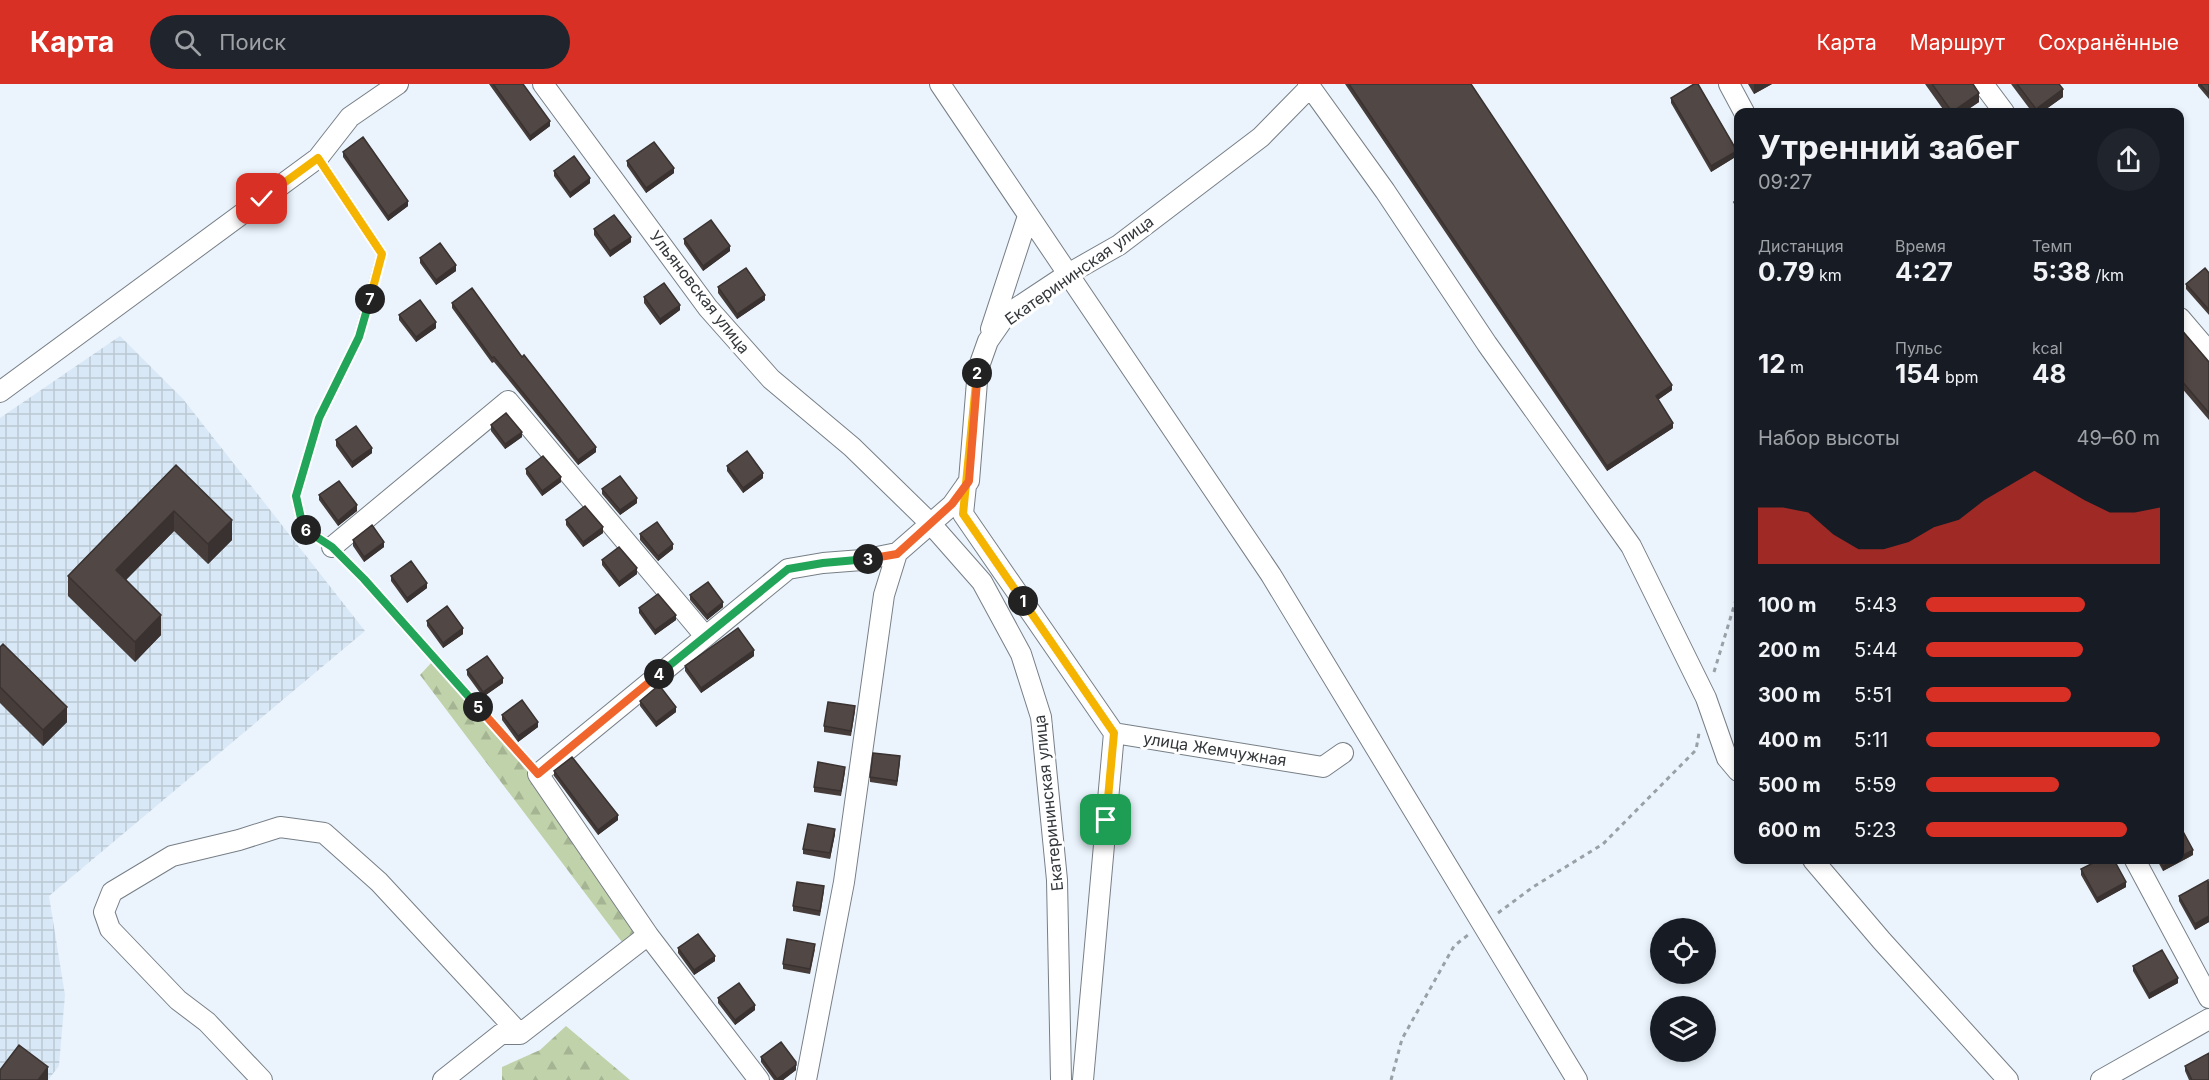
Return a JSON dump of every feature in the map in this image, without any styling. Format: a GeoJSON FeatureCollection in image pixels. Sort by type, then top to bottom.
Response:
{"type":"FeatureCollection","features":[{"type":"Feature","properties":{"kind":"street"},"geometry":{"type":"LineString","coordinates":[[0,392],[318,158],[350,117],[398,84]]}},
{"type":"Feature","properties":{"kind":"street","name":"Ульяновская улица"},"geometry":{"type":"LineString","coordinates":[[543,84],[708,308],[771,379],[852,447],[930,523],[982,582]]}},
{"type":"Feature","properties":{"kind":"street"},"geometry":{"type":"LineString","coordinates":[[940,84],[1271,575],[1577,1080]]}},
{"type":"Feature","properties":{"kind":"street"},"geometry":{"type":"LineString","coordinates":[[1729,84],[1742,108]]}},
{"type":"Feature","properties":{"kind":"street"},"geometry":{"type":"LineString","coordinates":[[1983,84],[2001,108]]}},
{"type":"Feature","properties":{"kind":"street"},"geometry":{"type":"LineString","coordinates":[[1310,85],[1385,191],[1487,344],[1631,546],[1706,698],[1727,758],[1734,766]]}},
{"type":"Feature","properties":{"kind":"street","name":"Екатерининская улица"},"geometry":{"type":"LineString","coordinates":[[897,554],[952,504],[969,481],[978,369],[988,340],[1006,315],[1068,274],[1119,245],[1261,137],[1310,85]]}},
{"type":"Feature","properties":{"kind":"street"},"geometry":{"type":"LineString","coordinates":[[1028,216],[978,369],[963,514],[1114,733],[1083,1080]]}},
{"type":"Feature","properties":{"kind":"street"},"geometry":{"type":"LineString","coordinates":[[2184,323],[2209,352]]}},
{"type":"Feature","properties":{"kind":"street"},"geometry":{"type":"LineString","coordinates":[[332,547],[508,401],[705,636]]}},
{"type":"Feature","properties":{"kind":"street"},"geometry":{"type":"LineString","coordinates":[[759,1080],[648,935],[538,774],[788,569],[897,554],[884,595],[844,882],[806,1080]]}},
{"type":"Feature","properties":{"kind":"street","name":"Екатерининская улица"},"geometry":{"type":"LineString","coordinates":[[982,582],[1021,654],[1041,717],[1057,880],[1061,1080]]}},
{"type":"Feature","properties":{"kind":"street","name":"улица Жемчужная"},"geometry":{"type":"LineString","coordinates":[[1114,733],[1323,767],[1343,753]]}},
{"type":"Feature","properties":{"kind":"street"},"geometry":{"type":"LineString","coordinates":[[262,1080],[207,1022],[178,1000],[110,929],[104,912],[112,892],[172,856],[239,840],[280,827],[324,833],[379,882],[520,1034]]}},
{"type":"Feature","properties":{"kind":"street"},"geometry":{"type":"LineString","coordinates":[[1816,864],[1882,941],[2008,1080]]}},
{"type":"Feature","properties":{"kind":"street"},"geometry":{"type":"LineString","coordinates":[[2137,864],[2209,998]]}},
{"type":"Feature","properties":{"kind":"street"},"geometry":{"type":"LineString","coordinates":[[442,1080],[501,1034],[520,1034],[648,935]]}},
{"type":"Feature","properties":{"kind":"street"},"geometry":{"type":"LineString","coordinates":[[2101,1080],[2209,1018]]}},
{"type":"Feature","properties":{"kind":"lane"},"geometry":{"type":"LineString","coordinates":[[318,158],[382,254],[359,337],[319,418],[296,496],[303,527],[332,547],[364,579],[538,774]]}},
{"type":"Feature","properties":{"kind":"path"},"geometry":{"type":"LineString","coordinates":[[1706,698],[1734,606]]}},
{"type":"Feature","properties":{"kind":"path"},"geometry":{"type":"LineString","coordinates":[[1391,1080],[1402,1039],[1454,946],[1533,887],[1603,844],[1696,750],[1700,729]]}},
{"type":"Feature","properties":{"kind":"shaded area"},"geometry":{"type":"Polygon","coordinates":[[[120,336],[183,399],[365,631],[49,896],[65,995],[59,1066],[48,1080],[0,1080],[0,418],[120,336]]]}},
{"type":"Feature","properties":{"kind":"green space"},"geometry":{"type":"Polygon","coordinates":[[[431,663],[538,774],[640,933],[625,946],[420,675],[431,663]]]}},
{"type":"Feature","properties":{"kind":"green space"},"geometry":{"type":"Polygon","coordinates":[[[566,1026],[630,1080],[502,1080],[502,1067],[540,1050],[566,1026]]]}},
{"type":"Feature","properties":{"kind":"building"},"geometry":{"type":"Polygon","coordinates":[[[493,84],[523,84],[550,121],[530,136],[493,84]]]}},
{"type":"Feature","properties":{"kind":"building"},"geometry":{"type":"Polygon","coordinates":[[[1349,84],[1471,84],[1672,385],[1656,396],[1673,423],[1607,466],[1349,84]]]}},
{"type":"Feature","properties":{"kind":"building"},"geometry":{"type":"Polygon","coordinates":[[[1694,84],[1698,84],[1734,146],[1734,153],[1711,166],[1671,98],[1694,84]]]}},
{"type":"Feature","properties":{"kind":"building"},"geometry":{"type":"Polygon","coordinates":[[[1932,84],[1973,84],[1979,93],[1958,108],[1949,108],[1932,84]]]}},
{"type":"Feature","properties":{"kind":"building"},"geometry":{"type":"Polygon","coordinates":[[[2017,84],[2059,84],[2063,89],[2035,108],[2017,84]]]}},
{"type":"Feature","properties":{"kind":"building"},"geometry":{"type":"Polygon","coordinates":[[[2200,84],[2209,84],[2209,94],[2200,84]]]}},
{"type":"Feature","properties":{"kind":"building"},"geometry":{"type":"Polygon","coordinates":[[[363,137],[408,201],[388,216],[343,152],[363,137]]]}},
{"type":"Feature","properties":{"kind":"building"},"geometry":{"type":"Polygon","coordinates":[[[654,142],[674,168],[646,188],[627,161],[654,142]]]}},
{"type":"Feature","properties":{"kind":"building"},"geometry":{"type":"Polygon","coordinates":[[[574,156],[590,178],[570,193],[554,171],[574,156]]]}},
{"type":"Feature","properties":{"kind":"building"},"geometry":{"type":"Polygon","coordinates":[[[614,215],[631,237],[610,251],[594,229],[614,215]]]}},
{"type":"Feature","properties":{"kind":"building"},"geometry":{"type":"Polygon","coordinates":[[[711,220],[730,246],[703,266],[684,239],[711,220]]]}},
{"type":"Feature","properties":{"kind":"building"},"geometry":{"type":"Polygon","coordinates":[[[440,243],[456,265],[436,280],[420,258],[440,243]]]}},
{"type":"Feature","properties":{"kind":"building"},"geometry":{"type":"Polygon","coordinates":[[[746,268],[765,295],[737,314],[718,287],[746,268]]]}},
{"type":"Feature","properties":{"kind":"building"},"geometry":{"type":"Polygon","coordinates":[[[2205,268],[2209,273],[2209,310],[2186,284],[2205,268]]]}},
{"type":"Feature","properties":{"kind":"building"},"geometry":{"type":"Polygon","coordinates":[[[664,283],[680,305],[660,319],[644,297],[664,283]]]}},
{"type":"Feature","properties":{"kind":"building"},"geometry":{"type":"Polygon","coordinates":[[[472,288],[522,357],[524,355],[596,447],[578,460],[494,357],[492,358],[452,303],[472,288]]]}},
{"type":"Feature","properties":{"kind":"building"},"geometry":{"type":"Polygon","coordinates":[[[420,300],[436,322],[416,337],[399,315],[420,300]]]}},
{"type":"Feature","properties":{"kind":"building"},"geometry":{"type":"Polygon","coordinates":[[[2184,333],[2209,362],[2209,413],[2184,384],[2184,333]]]}},
{"type":"Feature","properties":{"kind":"building"},"geometry":{"type":"Polygon","coordinates":[[[506,413],[522,432],[505,444],[491,425],[506,413]]]}},
{"type":"Feature","properties":{"kind":"building"},"geometry":{"type":"Polygon","coordinates":[[[356,426],[372,448],[352,462],[336,440],[356,426]]]}},
{"type":"Feature","properties":{"kind":"building"},"geometry":{"type":"Polygon","coordinates":[[[747,451],[763,473],[743,488],[727,466],[747,451]]]}},
{"type":"Feature","properties":{"kind":"building"},"geometry":{"type":"Polygon","coordinates":[[[543,456],[561,477],[542,491],[526,469],[543,456]]]}},
{"type":"Feature","properties":{"kind":"building"},"geometry":{"type":"Polygon","coordinates":[[[176,465],[232,520],[208,544],[174,511],[116,570],[161,615],[135,642],[68,576],[176,465]]]}},
{"type":"Feature","properties":{"kind":"building"},"geometry":{"type":"Polygon","coordinates":[[[620,476],[637,498],[620,510],[602,489],[620,476]]]}},
{"type":"Feature","properties":{"kind":"building"},"geometry":{"type":"Polygon","coordinates":[[[339,481],[357,505],[338,521],[319,495],[339,481]]]}},
{"type":"Feature","properties":{"kind":"building"},"geometry":{"type":"Polygon","coordinates":[[[585,506],[603,527],[583,542],[566,520],[585,506]]]}},
{"type":"Feature","properties":{"kind":"building"},"geometry":{"type":"Polygon","coordinates":[[[657,522],[673,544],[658,556],[640,534],[657,522]]]}},
{"type":"Feature","properties":{"kind":"building"},"geometry":{"type":"Polygon","coordinates":[[[372,525],[384,542],[364,557],[353,540],[372,525]]]}},
{"type":"Feature","properties":{"kind":"building"},"geometry":{"type":"Polygon","coordinates":[[[619,547],[637,568],[619,582],[602,560],[619,547]]]}},
{"type":"Feature","properties":{"kind":"building"},"geometry":{"type":"Polygon","coordinates":[[[411,561],[427,583],[407,598],[391,576],[411,561]]]}},
{"type":"Feature","properties":{"kind":"building"},"geometry":{"type":"Polygon","coordinates":[[[708,582],[723,602],[707,615],[690,595],[708,582]]]}},
{"type":"Feature","properties":{"kind":"building"},"geometry":{"type":"Polygon","coordinates":[[[658,594],[676,615],[655,630],[639,608],[658,594]]]}},
{"type":"Feature","properties":{"kind":"building"},"geometry":{"type":"Polygon","coordinates":[[[447,606],[463,628],[443,643],[427,621],[447,606]]]}},
{"type":"Feature","properties":{"kind":"building"},"geometry":{"type":"Polygon","coordinates":[[[738,628],[754,650],[701,688],[685,666],[738,628]]]}},
{"type":"Feature","properties":{"kind":"building"},"geometry":{"type":"Polygon","coordinates":[[[3,644],[67,707],[43,730],[0,687],[0,647],[3,644]]]}},
{"type":"Feature","properties":{"kind":"building"},"geometry":{"type":"Polygon","coordinates":[[[487,656],[503,678],[483,692],[467,670],[487,656]]]}},
{"type":"Feature","properties":{"kind":"building"},"geometry":{"type":"Polygon","coordinates":[[[659,685],[676,707],[656,722],[640,701],[659,685]]]}},
{"type":"Feature","properties":{"kind":"building"},"geometry":{"type":"Polygon","coordinates":[[[522,700],[538,722],[518,736],[502,715],[522,700]]]}},
{"type":"Feature","properties":{"kind":"building"},"geometry":{"type":"Polygon","coordinates":[[[828,702],[855,706],[851,731],[824,726],[828,702]]]}},
{"type":"Feature","properties":{"kind":"building"},"geometry":{"type":"Polygon","coordinates":[[[873,753],[900,756],[897,781],[870,777],[873,753]]]}},
{"type":"Feature","properties":{"kind":"building"},"geometry":{"type":"Polygon","coordinates":[[[572,757],[618,815],[598,830],[554,771],[572,757]]]}},
{"type":"Feature","properties":{"kind":"building"},"geometry":{"type":"Polygon","coordinates":[[[818,762],[845,767],[841,791],[814,787],[818,762]]]}},
{"type":"Feature","properties":{"kind":"building"},"geometry":{"type":"Polygon","coordinates":[[[808,824],[835,829],[830,853],[803,849],[808,824]]]}},
{"type":"Feature","properties":{"kind":"building"},"geometry":{"type":"Polygon","coordinates":[[[2184,833],[2193,850],[2184,855],[2184,833]]]}},
{"type":"Feature","properties":{"kind":"building"},"geometry":{"type":"Polygon","coordinates":[[[2091,864],[2116,864],[2126,882],[2097,898],[2081,869],[2091,864]]]}},
{"type":"Feature","properties":{"kind":"building"},"geometry":{"type":"Polygon","coordinates":[[[2208,880],[2209,916],[2195,924],[2179,896],[2208,880]]]}},
{"type":"Feature","properties":{"kind":"building"},"geometry":{"type":"Polygon","coordinates":[[[797,882],[824,886],[820,911],[793,906],[797,882]]]}},
{"type":"Feature","properties":{"kind":"building"},"geometry":{"type":"Polygon","coordinates":[[[698,934],[715,956],[694,970],[678,948],[698,934]]]}},
{"type":"Feature","properties":{"kind":"building"},"geometry":{"type":"Polygon","coordinates":[[[787,939],[815,944],[810,969],[783,964],[787,939]]]}},
{"type":"Feature","properties":{"kind":"building"},"geometry":{"type":"Polygon","coordinates":[[[2162,950],[2178,978],[2149,994],[2133,966],[2162,950]]]}},
{"type":"Feature","properties":{"kind":"building"},"geometry":{"type":"Polygon","coordinates":[[[739,983],[755,1005],[735,1020],[718,998],[739,983]]]}},
{"type":"Feature","properties":{"kind":"building"},"geometry":{"type":"Polygon","coordinates":[[[781,1042],[796,1065],[777,1079],[761,1057],[781,1042]]]}},
{"type":"Feature","properties":{"kind":"building"},"geometry":{"type":"Polygon","coordinates":[[[19,1045],[48,1067],[38,1080],[0,1080],[0,1070],[19,1045]]]}},
{"type":"Feature","properties":{"kind":"building"},"geometry":{"type":"Polygon","coordinates":[[[2209,1053],[2209,1080],[2192,1080],[2185,1066],[2209,1053]]]}},
{"type":"Feature","properties":{"kind":"route"},"geometry":{"type":"LineString","coordinates":[[262,199],[318,158],[382,254],[359,337],[319,418],[296,496],[303,527],[332,547],[364,579],[538,774],[788,569],[897,554],[952,504],[969,481],[978,369],[970,442],[963,514],[1114,733],[1106,820]]}}]}
